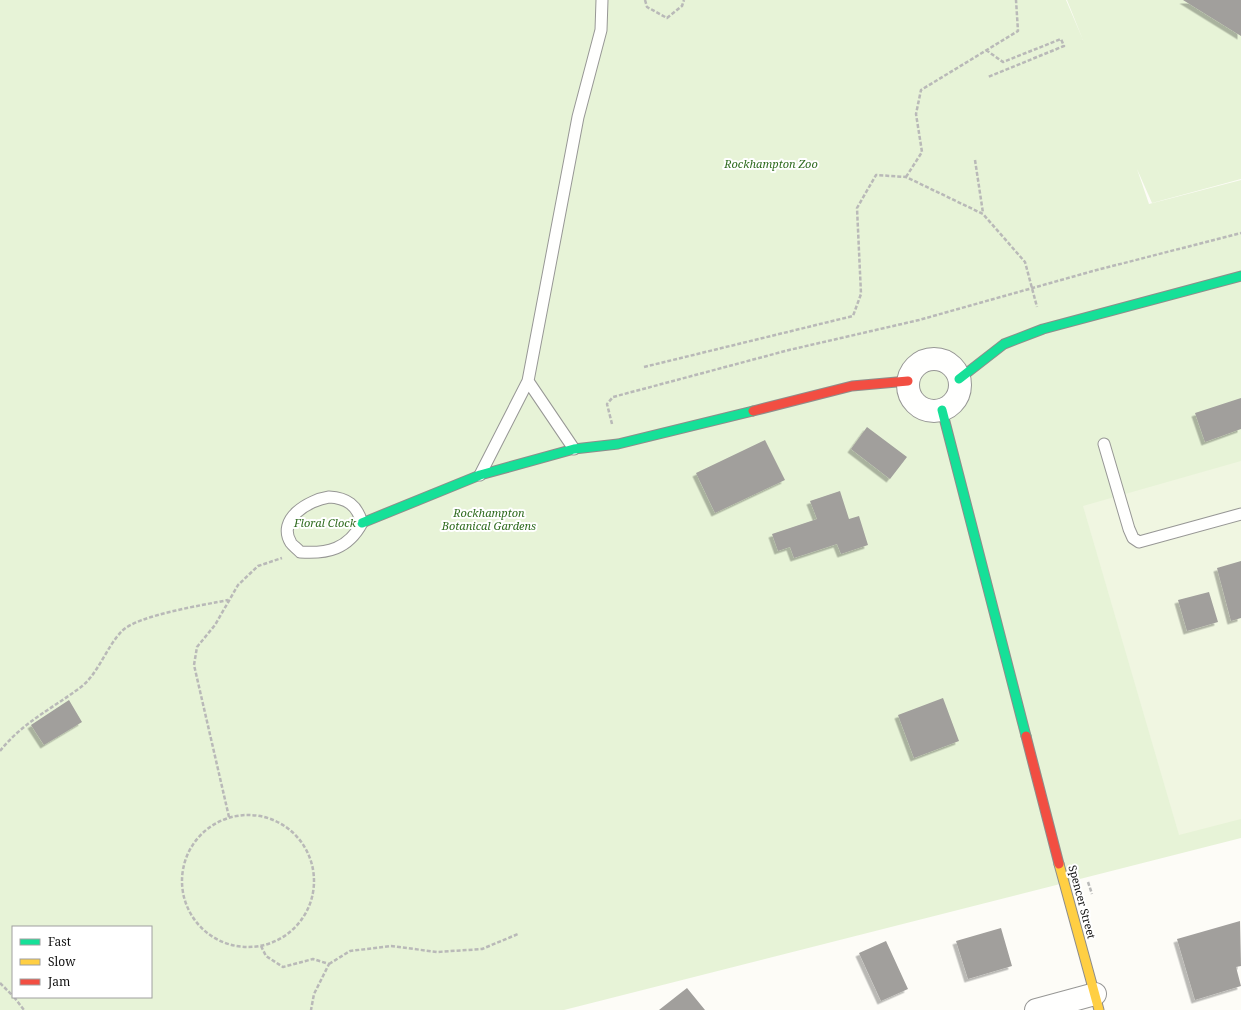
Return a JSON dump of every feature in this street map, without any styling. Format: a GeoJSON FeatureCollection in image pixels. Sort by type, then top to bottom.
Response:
{"type":"FeatureCollection","features":[{"type":"Feature","properties":{"kind":"street"},"geometry":{"type":"LineString","coordinates":[[959,379],[1004,344],[1043,329],[1241,276]]}},
{"type":"Feature","properties":{"kind":"street"},"geometry":{"type":"LineString","coordinates":[[933,359],[942,360],[956,371],[959,379],[958,394],[955,401],[942,410],[925,410],[917,405],[911,398],[908,381],[917,366],[924,361],[933,359]]}},
{"type":"Feature","properties":{"kind":"street"},"geometry":{"type":"LineString","coordinates":[[362,523],[480,475],[574,449],[618,444],[852,386],[908,381]]}},
{"type":"Feature","properties":{"kind":"street","name":"Spencer Street"},"geometry":{"type":"LineString","coordinates":[[942,410],[1097,1002]]}},
{"type":"Feature","properties":{"kind":"street"},"geometry":{"type":"LineString","coordinates":[[1036,1010],[1097,1002]]}},
{"type":"Feature","properties":{"kind":"lane"},"geometry":{"type":"LineString","coordinates":[[480,475],[528,380],[578,117],[601,30],[602,0]]}},
{"type":"Feature","properties":{"kind":"lane"},"geometry":{"type":"LineString","coordinates":[[528,380],[574,449]]}},
{"type":"Feature","properties":{"kind":"lane"},"geometry":{"type":"LineString","coordinates":[[1104,444],[1129,529],[1133,538],[1139,542],[1241,514]]}},
{"type":"Feature","properties":{"kind":"lane"},"geometry":{"type":"LineString","coordinates":[[340,497],[351,503],[359,513],[362,523],[357,532],[348,542],[321,553],[300,552],[291,543],[287,531],[294,515],[308,503],[319,498],[340,497]]}},
{"type":"Feature","properties":{"kind":"path"},"geometry":{"type":"LineString","coordinates":[[645,0],[647,7],[667,18],[682,6],[684,0]]}},
{"type":"Feature","properties":{"kind":"path"},"geometry":{"type":"LineString","coordinates":[[906,177],[922,152],[916,114],[921,90],[1018,31],[1016,0]]}},
{"type":"Feature","properties":{"kind":"path"},"geometry":{"type":"LineString","coordinates":[[986,50],[1003,62],[1061,39],[1064,46],[988,76]]}},
{"type":"Feature","properties":{"kind":"path"},"geometry":{"type":"LineString","coordinates":[[974,160],[983,214]]}},
{"type":"Feature","properties":{"kind":"path"},"geometry":{"type":"LineString","coordinates":[[644,367],[853,316],[861,294],[857,208],[876,175],[906,177],[983,214],[1025,262],[1043,329]]}},
{"type":"Feature","properties":{"kind":"path"},"geometry":{"type":"LineString","coordinates":[[613,428],[607,404],[613,397],[789,350],[918,320],[1241,232]]}},
{"type":"Feature","properties":{"kind":"path"},"geometry":{"type":"LineString","coordinates":[[229,817],[194,665],[198,646],[215,625],[238,585],[258,566],[300,552]]}},
{"type":"Feature","properties":{"kind":"path"},"geometry":{"type":"LineString","coordinates":[[0,751],[8,741],[30,721],[82,686],[93,674],[100,661],[123,630],[137,622],[182,609],[228,600]]}},
{"type":"Feature","properties":{"kind":"path"},"geometry":{"type":"LineString","coordinates":[[246,814],[267,816],[286,826],[301,841],[311,860],[314,881],[311,902],[301,921],[285,936],[261,946],[244,947],[222,942],[203,930],[189,912],[182,890],[183,867],[191,846],[205,829],[229,817],[246,814]]}},
{"type":"Feature","properties":{"kind":"path"},"geometry":{"type":"LineString","coordinates":[[311,1010],[314,994],[329,964],[350,951],[391,946],[437,952],[482,949],[518,934]]}},
{"type":"Feature","properties":{"kind":"path"},"geometry":{"type":"LineString","coordinates":[[261,946],[266,956],[283,967],[313,959],[329,964]]}},
{"type":"Feature","properties":{"kind":"path"},"geometry":{"type":"LineString","coordinates":[[0,983],[12,994]]}},
{"type":"Feature","properties":{"kind":"path"},"geometry":{"type":"LineString","coordinates":[[15,998],[24,1010]]}},
{"type":"Feature","properties":{"kind":"green space","name":"Rockhampton Botanical Gardens"},"geometry":{"type":"Polygon","coordinates":[[[0,0],[1066,0],[1083,40],[1067,0],[1241,0],[1241,179],[1152,203],[1137,169],[1149,204],[1241,180],[1241,838],[564,1010],[0,1010],[0,0]]]}},
{"type":"Feature","properties":{"kind":"green space"},"geometry":{"type":"Polygon","coordinates":[[[1241,461],[1241,819],[1179,835],[1083,506],[1241,461]]]}},
{"type":"Feature","properties":{"kind":"building"},"geometry":{"type":"Polygon","coordinates":[[[1183,0],[1241,0],[1241,36],[1183,0]]]}},
{"type":"Feature","properties":{"kind":"building"},"geometry":{"type":"Polygon","coordinates":[[[1241,398],[1241,429],[1205,442],[1195,413],[1241,398]]]}},
{"type":"Feature","properties":{"kind":"building"},"geometry":{"type":"Polygon","coordinates":[[[867,427],[907,457],[890,479],[851,449],[867,427]]]}},
{"type":"Feature","properties":{"kind":"building"},"geometry":{"type":"Polygon","coordinates":[[[765,440],[785,480],[715,513],[696,473],[765,440]]]}},
{"type":"Feature","properties":{"kind":"building"},"geometry":{"type":"Polygon","coordinates":[[[840,491],[849,519],[859,516],[868,545],[841,554],[837,544],[794,558],[790,547],[778,551],[772,534],[817,519],[810,501],[840,491]]]}},
{"type":"Feature","properties":{"kind":"building"},"geometry":{"type":"Polygon","coordinates":[[[1241,561],[1241,618],[1231,621],[1217,568],[1241,561]]]}},
{"type":"Feature","properties":{"kind":"building"},"geometry":{"type":"Polygon","coordinates":[[[1209,592],[1218,622],[1187,631],[1178,600],[1209,592]]]}},
{"type":"Feature","properties":{"kind":"building"},"geometry":{"type":"Polygon","coordinates":[[[943,698],[959,741],[914,758],[898,715],[943,698]]]}},
{"type":"Feature","properties":{"kind":"building"},"geometry":{"type":"Polygon","coordinates":[[[69,700],[82,722],[44,745],[31,725],[69,700]]]}},
{"type":"Feature","properties":{"kind":"building"},"geometry":{"type":"Polygon","coordinates":[[[1240,921],[1241,966],[1236,967],[1241,986],[1195,1000],[1177,939],[1240,921]]]}},
{"type":"Feature","properties":{"kind":"building"},"geometry":{"type":"Polygon","coordinates":[[[1001,928],[1012,966],[968,979],[956,941],[1001,928]]]}},
{"type":"Feature","properties":{"kind":"building"},"geometry":{"type":"Polygon","coordinates":[[[886,941],[908,989],[881,1001],[859,953],[886,941]]]}},
{"type":"Feature","properties":{"kind":"building"},"geometry":{"type":"Polygon","coordinates":[[[687,988],[705,1010],[659,1010],[687,988]]]}},
{"type":"Feature","properties":{"kind":"traffic: fast"},"geometry":{"type":"LineString","coordinates":[[959,379],[1004,344],[1043,329],[1241,276]]}},
{"type":"Feature","properties":{"kind":"traffic: fast"},"geometry":{"type":"LineString","coordinates":[[942,410],[1026,736]]}},
{"type":"Feature","properties":{"kind":"traffic: fast"},"geometry":{"type":"LineString","coordinates":[[362,523],[480,475],[574,449],[618,444],[753,411]]}},
{"type":"Feature","properties":{"kind":"traffic: slow"},"geometry":{"type":"LineString","coordinates":[[1059,864],[1099,1010]]}},
{"type":"Feature","properties":{"kind":"traffic: jam"},"geometry":{"type":"LineString","coordinates":[[753,411],[852,386],[908,381]]}},
{"type":"Feature","properties":{"kind":"traffic: jam"},"geometry":{"type":"LineString","coordinates":[[1026,736],[1059,864]]}},
{"type":"Feature","properties":{"kind":"park label","name":"Rockhampton Zoo"},"geometry":{"type":"Point","coordinates":[771,164]}},
{"type":"Feature","properties":{"kind":"park label","name":"Floral Clock"},"geometry":{"type":"Point","coordinates":[325,523]}}]}
